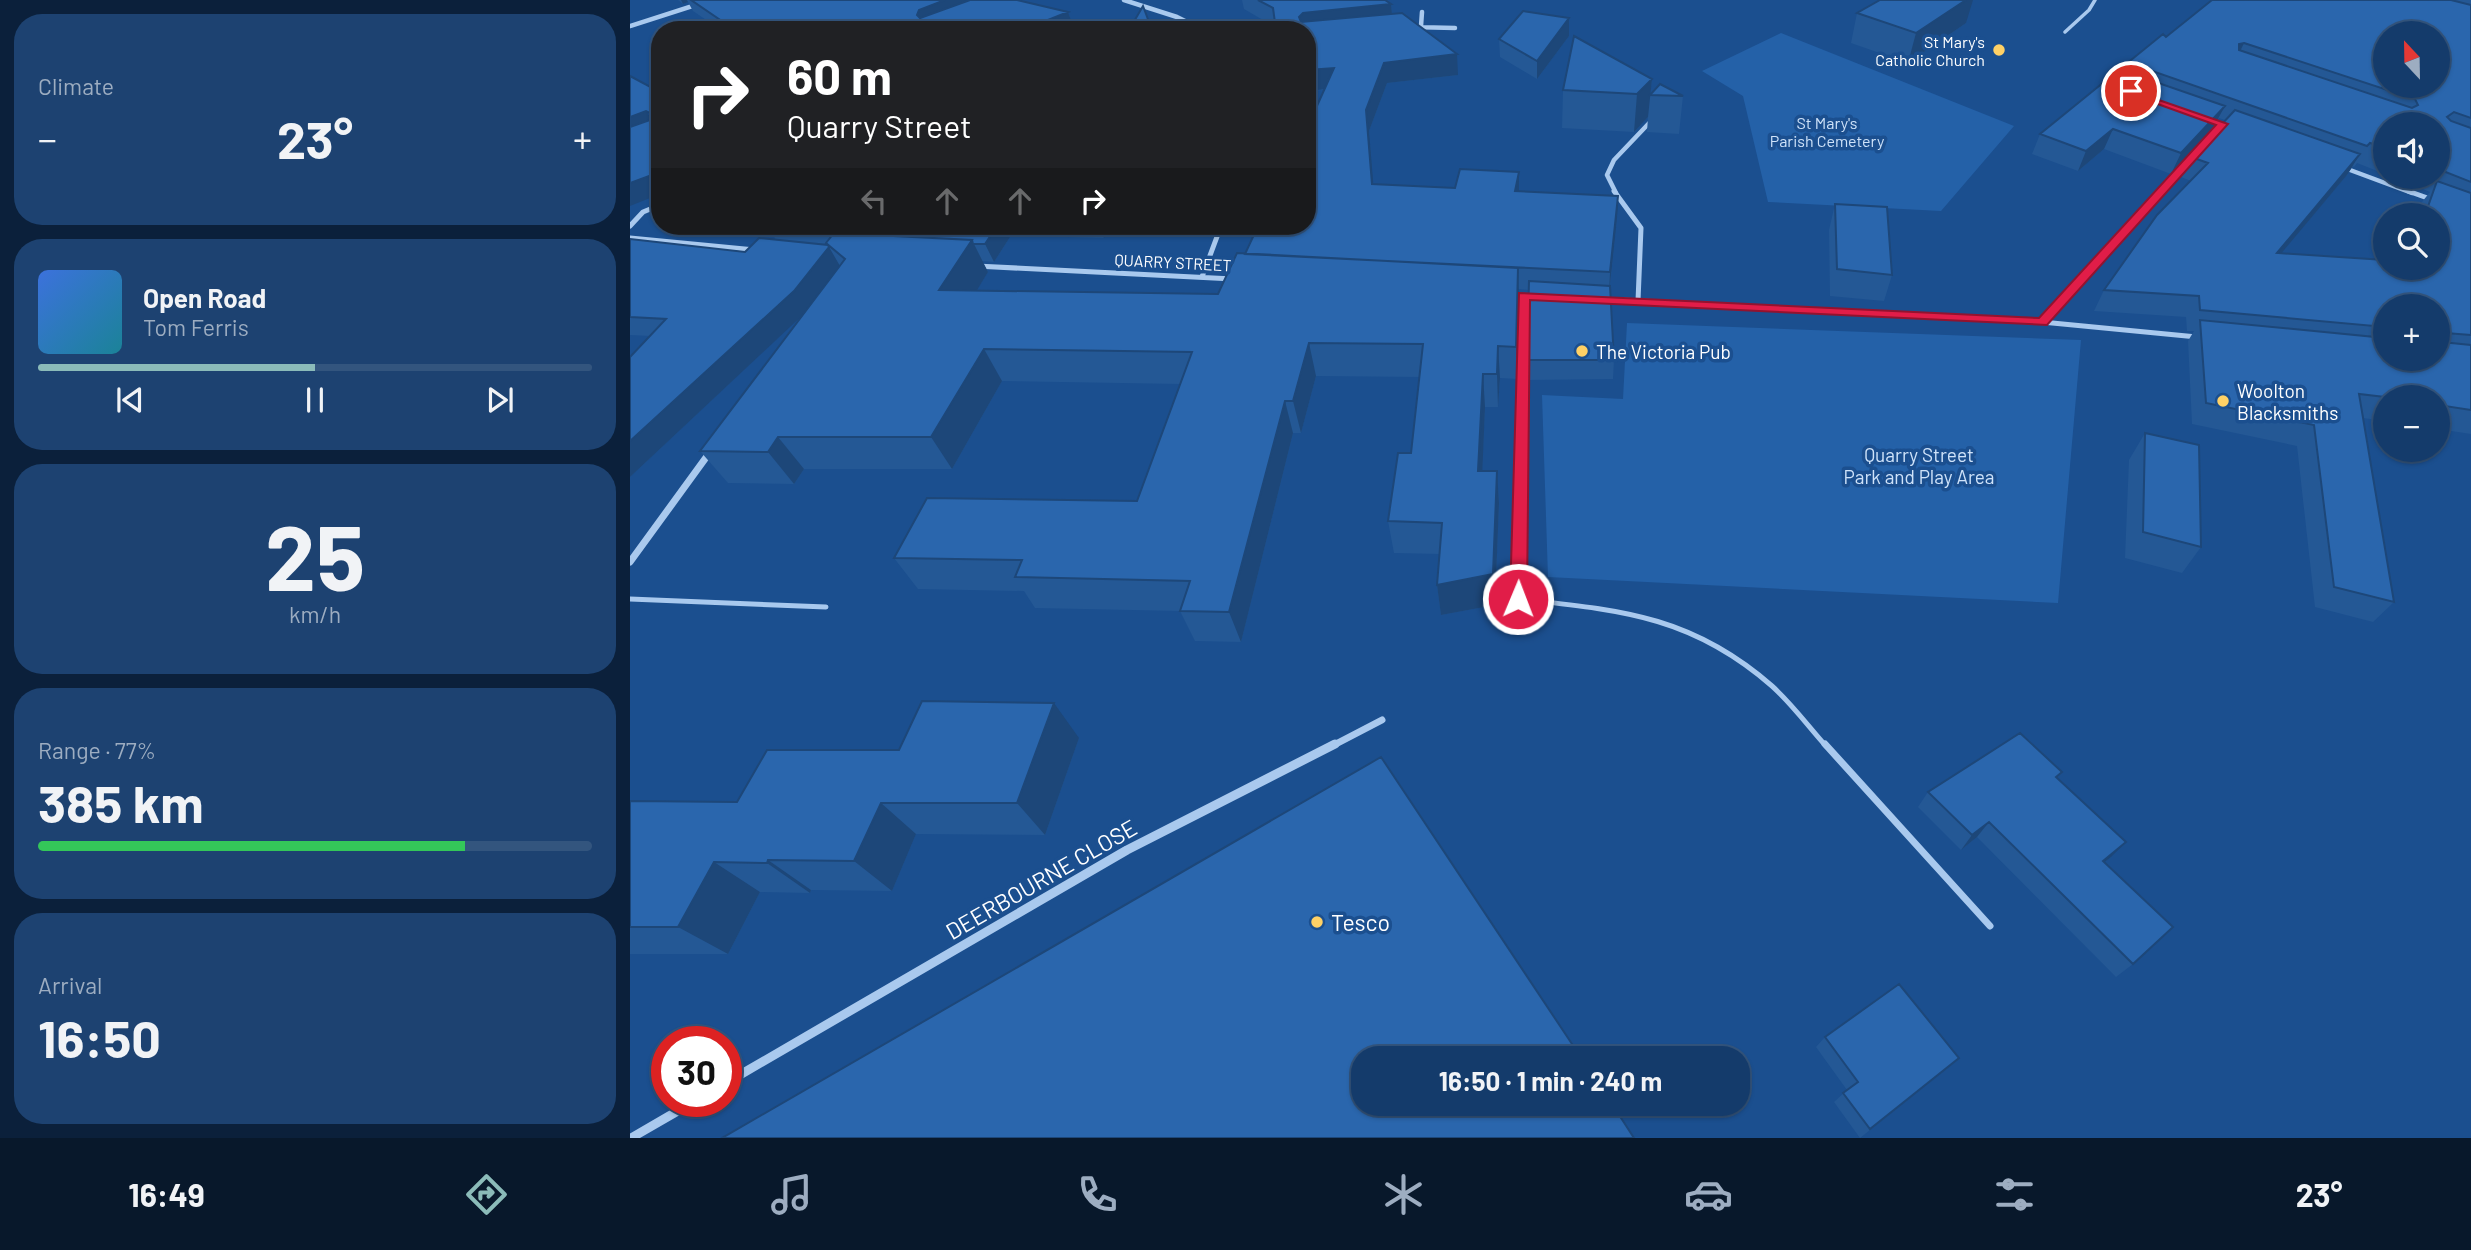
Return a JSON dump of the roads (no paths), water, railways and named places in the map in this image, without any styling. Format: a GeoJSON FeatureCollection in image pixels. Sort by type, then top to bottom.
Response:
{"type":"FeatureCollection","features":[{"type":"Feature","properties":{"kind":"street"},"geometry":{"type":"LineString","coordinates":[[630,26],[711,0]]}},
{"type":"Feature","properties":{"kind":"street"},"geometry":{"type":"LineString","coordinates":[[1124,0],[1186,21]]}},
{"type":"Feature","properties":{"kind":"street"},"geometry":{"type":"LineString","coordinates":[[1421,26],[1422,12]]}},
{"type":"Feature","properties":{"kind":"street"},"geometry":{"type":"LineString","coordinates":[[1408,27],[1455,27]]}},
{"type":"Feature","properties":{"kind":"street"},"geometry":{"type":"LineString","coordinates":[[1639,301],[1642,228],[1613,189],[1607,175],[1614,160],[1659,113]]}},
{"type":"Feature","properties":{"kind":"street"},"geometry":{"type":"LineString","coordinates":[[2042,322],[2205,144]]}},
{"type":"Feature","properties":{"kind":"street"},"geometry":{"type":"LineString","coordinates":[[2340,167],[2439,203]]}},
{"type":"Feature","properties":{"kind":"street"},"geometry":{"type":"LineString","coordinates":[[630,226],[643,212],[651,209]]}},
{"type":"Feature","properties":{"kind":"street"},"geometry":{"type":"LineString","coordinates":[[1202,277],[1218,235]]}},
{"type":"Feature","properties":{"kind":"street"},"geometry":{"type":"LineString","coordinates":[[630,238],[768,251]]}},
{"type":"Feature","properties":{"kind":"street","name":"QUARRY STREET"},"geometry":{"type":"LineString","coordinates":[[972,266],[1242,279]]}},
{"type":"Feature","properties":{"kind":"street"},"geometry":{"type":"LineString","coordinates":[[1497,294],[1549,297]]}},
{"type":"Feature","properties":{"kind":"street"},"geometry":{"type":"LineString","coordinates":[[1518,599],[1524,296]]}},
{"type":"Feature","properties":{"kind":"street"},"geometry":{"type":"LineString","coordinates":[[1587,299],[2042,322],[2207,338]]}},
{"type":"Feature","properties":{"kind":"street"},"geometry":{"type":"LineString","coordinates":[[630,562],[712,450]]}},
{"type":"Feature","properties":{"kind":"street","name":"DEERBOURNE CLOSE"},"geometry":{"type":"LineString","coordinates":[[742,1074],[1127,850],[1382,720]]}},
{"type":"Feature","properties":{"kind":"street"},"geometry":{"type":"LineString","coordinates":[[631,1138],[667,1117]]}},
{"type":"Feature","properties":{"kind":"lane"},"geometry":{"type":"LineString","coordinates":[[2065,32],[2089,10],[2095,0]]}},
{"type":"Feature","properties":{"kind":"lane"},"geometry":{"type":"LineString","coordinates":[[630,599],[827,607]]}},
{"type":"Feature","properties":{"kind":"lane"},"geometry":{"type":"LineString","coordinates":[[1518,599],[1646,615],[1682,628],[1756,674],[1773,687],[1990,926]]}},
{"type":"Feature","properties":{"kind":"place","name":"St Mary's Catholic Church"},"geometry":{"type":"Point","coordinates":[1999,50]}},
{"type":"Feature","properties":{"kind":"place","name":"The Victoria Pub"},"geometry":{"type":"Point","coordinates":[1582,351]}},
{"type":"Feature","properties":{"kind":"place","name":"Woolton Blacksmiths"},"geometry":{"type":"Point","coordinates":[2223,401]}},
{"type":"Feature","properties":{"kind":"place","name":"Tesco"},"geometry":{"type":"Point","coordinates":[1317,922]}},
{"type":"Feature","properties":{"kind":"park label","name":"St Mary's Parish Cemetery"},"geometry":{"type":"Point","coordinates":[1827,131]}},
{"type":"Feature","properties":{"kind":"park label","name":"Quarry Street Park and Play Area"},"geometry":{"type":"Point","coordinates":[1919,465]}}]}
